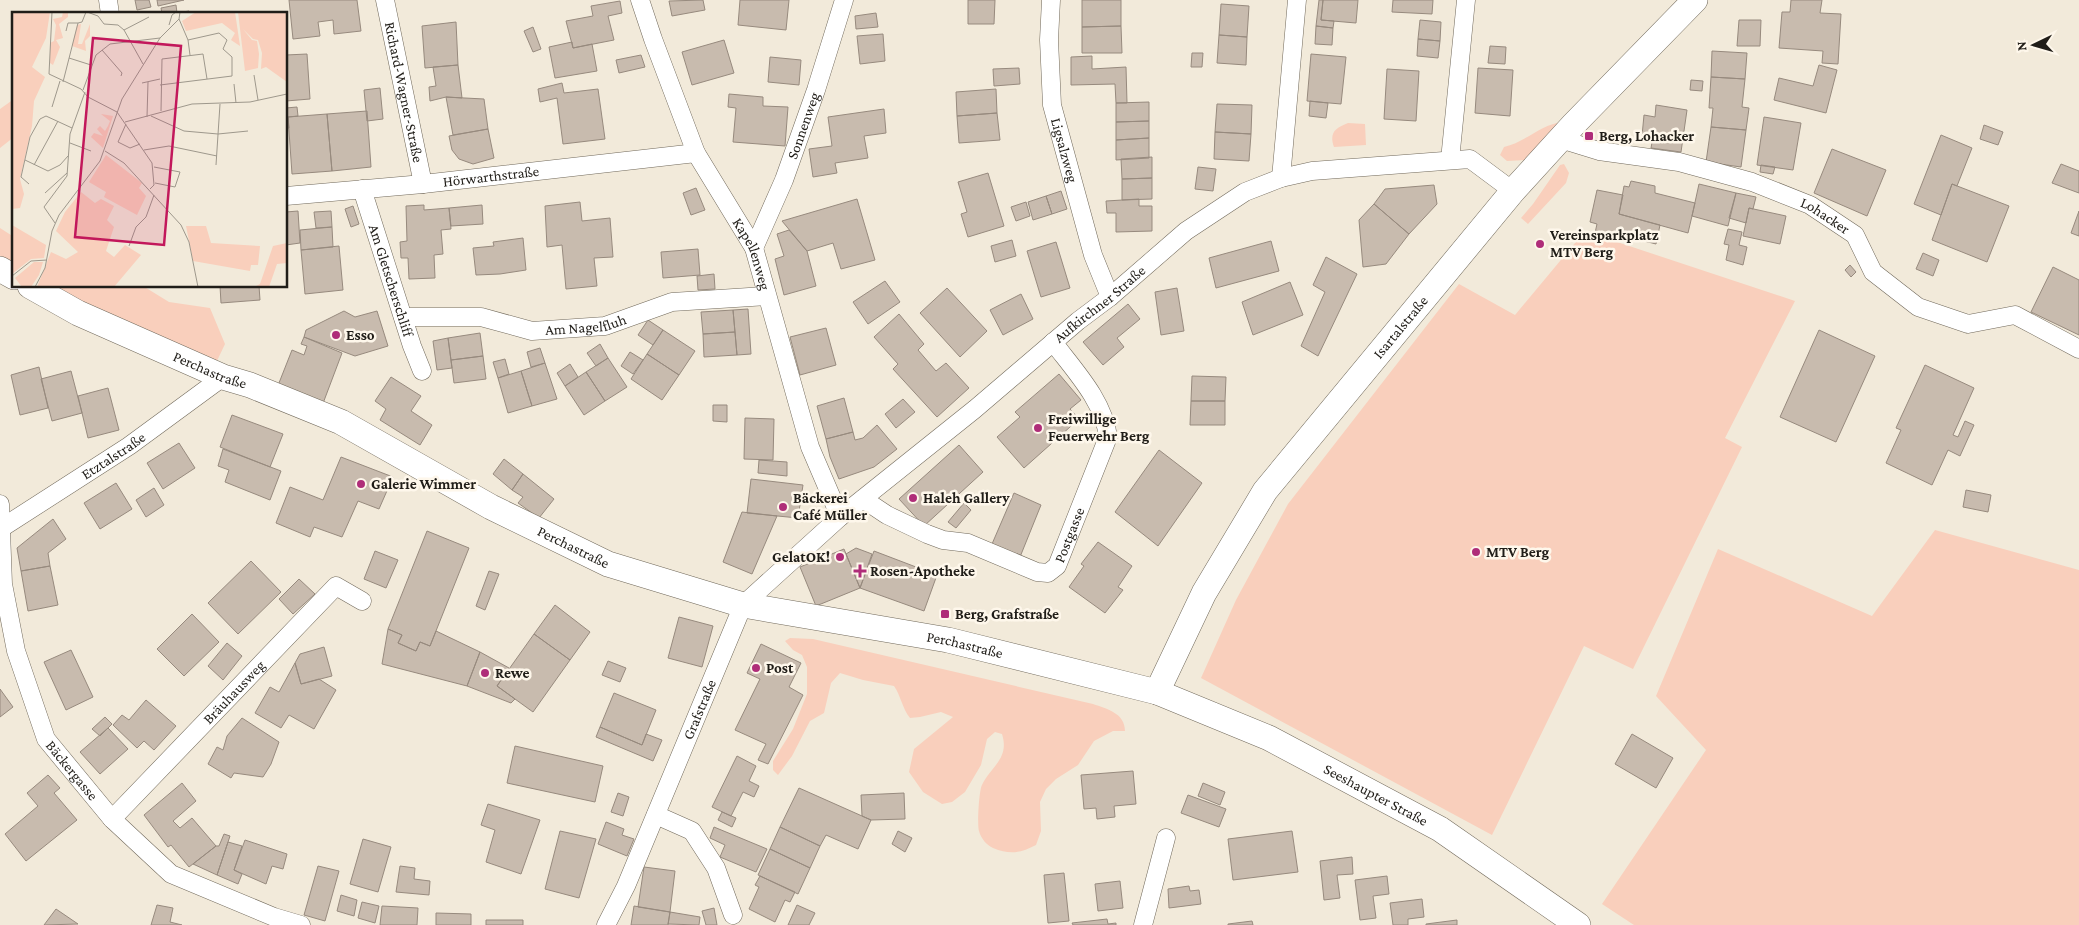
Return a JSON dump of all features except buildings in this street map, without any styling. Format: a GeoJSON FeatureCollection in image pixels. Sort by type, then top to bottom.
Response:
{"type":"FeatureCollection","features":[{"type":"Feature","properties":{"kind":"main road","name":"Isartalstraße"},"geometry":{"type":"LineString","coordinates":[[1157,692],[1204,593],[1265,491],[1512,191],[1695,0]]}},
{"type":"Feature","properties":{"kind":"main road"},"geometry":{"type":"LineString","coordinates":[[0,269],[12,276]]}},
{"type":"Feature","properties":{"kind":"main road","name":"Perchastraße"},"geometry":{"type":"LineString","coordinates":[[34,288],[78,313],[223,377],[250,385],[341,422],[491,507],[608,564],[743,605],[948,640],[1157,692]]}},
{"type":"Feature","properties":{"kind":"main road","name":"Seeshaupter Straße"},"geometry":{"type":"LineString","coordinates":[[1157,692],[1269,738],[1440,829],[1578,925]]}},
{"type":"Feature","properties":{"kind":"street","name":"Richard-Wagner-Straße"},"geometry":{"type":"LineString","coordinates":[[385,0],[423,184]]}},
{"type":"Feature","properties":{"kind":"street","name":"Kapellenweg"},"geometry":{"type":"LineString","coordinates":[[640,0],[650,32],[696,153],[754,248],[810,447],[840,517]]}},
{"type":"Feature","properties":{"kind":"street","name":"Sonnenweg"},"geometry":{"type":"LineString","coordinates":[[754,248],[784,180],[816,90],[844,0]]}},
{"type":"Feature","properties":{"kind":"street","name":"Ligsalzweg"},"geometry":{"type":"LineString","coordinates":[[1051,0],[1048,40],[1052,105],[1093,255],[1110,297]]}},
{"type":"Feature","properties":{"kind":"street"},"geometry":{"type":"LineString","coordinates":[[1281,178],[1297,0]]}},
{"type":"Feature","properties":{"kind":"street"},"geometry":{"type":"LineString","coordinates":[[1450,160],[1466,0]]}},
{"type":"Feature","properties":{"kind":"street","name":"Lohacker"},"geometry":{"type":"LineString","coordinates":[[1560,139],[1599,151],[1679,162],[1752,182],[1810,205],[1855,235],[1873,272],[1918,307],[1968,324],[2015,316],[2079,349]]}},
{"type":"Feature","properties":{"kind":"street","name":"Hörwarthstraße"},"geometry":{"type":"LineString","coordinates":[[288,196],[423,184],[696,153]]}},
{"type":"Feature","properties":{"kind":"street","name":"Aufkirchner Straße"},"geometry":{"type":"LineString","coordinates":[[743,605],[840,517],[975,409],[1053,342],[1110,297],[1186,230],[1245,192],[1281,178],[1312,171],[1470,159],[1512,191]]}},
{"type":"Feature","properties":{"kind":"street","name":"Am Gletscherschliff"},"geometry":{"type":"LineString","coordinates":[[362,189],[422,371]]}},
{"type":"Feature","properties":{"kind":"street","name":"Am Nagelfluh"},"geometry":{"type":"LineString","coordinates":[[403,317],[481,317],[532,331],[541,331],[605,326],[672,302],[766,296]]}},
{"type":"Feature","properties":{"kind":"street","name":"Postgasse"},"geometry":{"type":"LineString","coordinates":[[863,499],[909,526],[943,540],[968,544],[1037,572],[1048,573],[1057,566],[1108,437],[1107,426],[1091,393],[1053,342]]}},
{"type":"Feature","properties":{"kind":"street","name":"Etztalstraße"},"geometry":{"type":"LineString","coordinates":[[0,529],[129,446],[223,377]]}},
{"type":"Feature","properties":{"kind":"street","name":"Bäckergasse"},"geometry":{"type":"LineString","coordinates":[[0,504],[3,584],[16,652],[46,739],[112,819],[171,874],[273,921],[301,925]]}},
{"type":"Feature","properties":{"kind":"street","name":"Bräuhausweg"},"geometry":{"type":"LineString","coordinates":[[112,819],[336,586],[362,601]]}},
{"type":"Feature","properties":{"kind":"street","name":"Grafstraße"},"geometry":{"type":"LineString","coordinates":[[606,925],[626,886],[743,605]]}},
{"type":"Feature","properties":{"kind":"street"},"geometry":{"type":"LineString","coordinates":[[656,815],[692,831],[716,868],[733,915]]}},
{"type":"Feature","properties":{"kind":"street"},"geometry":{"type":"LineString","coordinates":[[1143,925],[1166,838]]}},
{"type":"Feature","properties":{"kind":"shaded area"},"geometry":{"type":"Polygon","coordinates":[[[12,100],[12,139],[0,148],[0,109],[12,100]]]}},
{"type":"Feature","properties":{"kind":"shaded area"},"geometry":{"type":"Polygon","coordinates":[[[1563,122],[1526,160],[1507,161],[1500,155],[1504,147],[1512,145],[1555,123],[1563,122]]]}},
{"type":"Feature","properties":{"kind":"shaded area"},"geometry":{"type":"Polygon","coordinates":[[[1348,123],[1365,124],[1366,145],[1334,147],[1332,138],[1334,132],[1348,123]]]}},
{"type":"Feature","properties":{"kind":"shaded area"},"geometry":{"type":"Polygon","coordinates":[[[1564,164],[1569,173],[1566,183],[1528,224],[1521,218],[1560,165],[1564,164]]]}},
{"type":"Feature","properties":{"kind":"shaded area"},"geometry":{"type":"Polygon","coordinates":[[[0,228],[12,236],[12,267],[0,260],[0,228]]]}},
{"type":"Feature","properties":{"kind":"shaded area","name":"MTV Berg"},"geometry":{"type":"Polygon","coordinates":[[[1590,233],[1795,301],[1725,438],[1742,447],[1633,669],[1584,646],[1492,835],[1201,678],[1236,600],[1288,504],[1459,284],[1515,315],[1575,243],[1590,233]]]}},
{"type":"Feature","properties":{"kind":"shaded area"},"geometry":{"type":"Polygon","coordinates":[[[50,288],[146,288],[169,302],[210,308],[225,344],[215,365],[50,288]]]}},
{"type":"Feature","properties":{"kind":"shaded area"},"geometry":{"type":"Polygon","coordinates":[[[1935,530],[2079,570],[2079,925],[1634,925],[1602,904],[1706,750],[1656,696],[1718,549],[1872,616],[1935,530]]]}},
{"type":"Feature","properties":{"kind":"shaded area"},"geometry":{"type":"Polygon","coordinates":[[[790,638],[813,639],[1093,704],[1119,716],[1125,731],[1113,731],[1094,741],[1078,765],[1056,779],[1046,789],[1040,802],[1041,831],[1036,845],[1025,850],[1005,852],[993,848],[984,841],[978,828],[982,785],[1001,756],[1004,743],[1002,734],[995,732],[987,739],[981,765],[965,792],[952,802],[942,804],[923,792],[909,772],[914,749],[953,717],[941,712],[910,718],[894,686],[840,673],[831,683],[824,713],[810,721],[792,756],[778,775],[773,770],[773,761],[793,729],[807,694],[807,667],[802,655],[793,650],[785,641],[790,638]]]}},
{"type":"Feature","properties":{"kind":"place","name":"Berg, Lohacker"},"geometry":{"type":"Point","coordinates":[1589,136]}},
{"type":"Feature","properties":{"kind":"place","name":"Vereinsparkplatz MTV Berg"},"geometry":{"type":"Point","coordinates":[1540,244]}},
{"type":"Feature","properties":{"kind":"place","name":"Esso"},"geometry":{"type":"Point","coordinates":[336,335]}},
{"type":"Feature","properties":{"kind":"place","name":"Freiwillige Feuerwehr Berg"},"geometry":{"type":"Point","coordinates":[1038,428]}},
{"type":"Feature","properties":{"kind":"place","name":"Galerie Wimmer"},"geometry":{"type":"Point","coordinates":[361,484]}},
{"type":"Feature","properties":{"kind":"place","name":"Haleh Gallery"},"geometry":{"type":"Point","coordinates":[913,498]}},
{"type":"Feature","properties":{"kind":"place","name":"Bäckerei Café Müller"},"geometry":{"type":"Point","coordinates":[783,507]}},
{"type":"Feature","properties":{"kind":"place","name":"MTV Berg"},"geometry":{"type":"Point","coordinates":[1476,552]}},
{"type":"Feature","properties":{"kind":"place","name":"GelatOK!"},"geometry":{"type":"Point","coordinates":[840,557]}},
{"type":"Feature","properties":{"kind":"place","name":"Rosen-Apotheke"},"geometry":{"type":"Point","coordinates":[860,571]}},
{"type":"Feature","properties":{"kind":"place","name":"Berg, Grafstraße"},"geometry":{"type":"Point","coordinates":[945,614]}},
{"type":"Feature","properties":{"kind":"place","name":"Post"},"geometry":{"type":"Point","coordinates":[756,668]}},
{"type":"Feature","properties":{"kind":"place","name":"Rewe"},"geometry":{"type":"Point","coordinates":[485,673]}}]}
